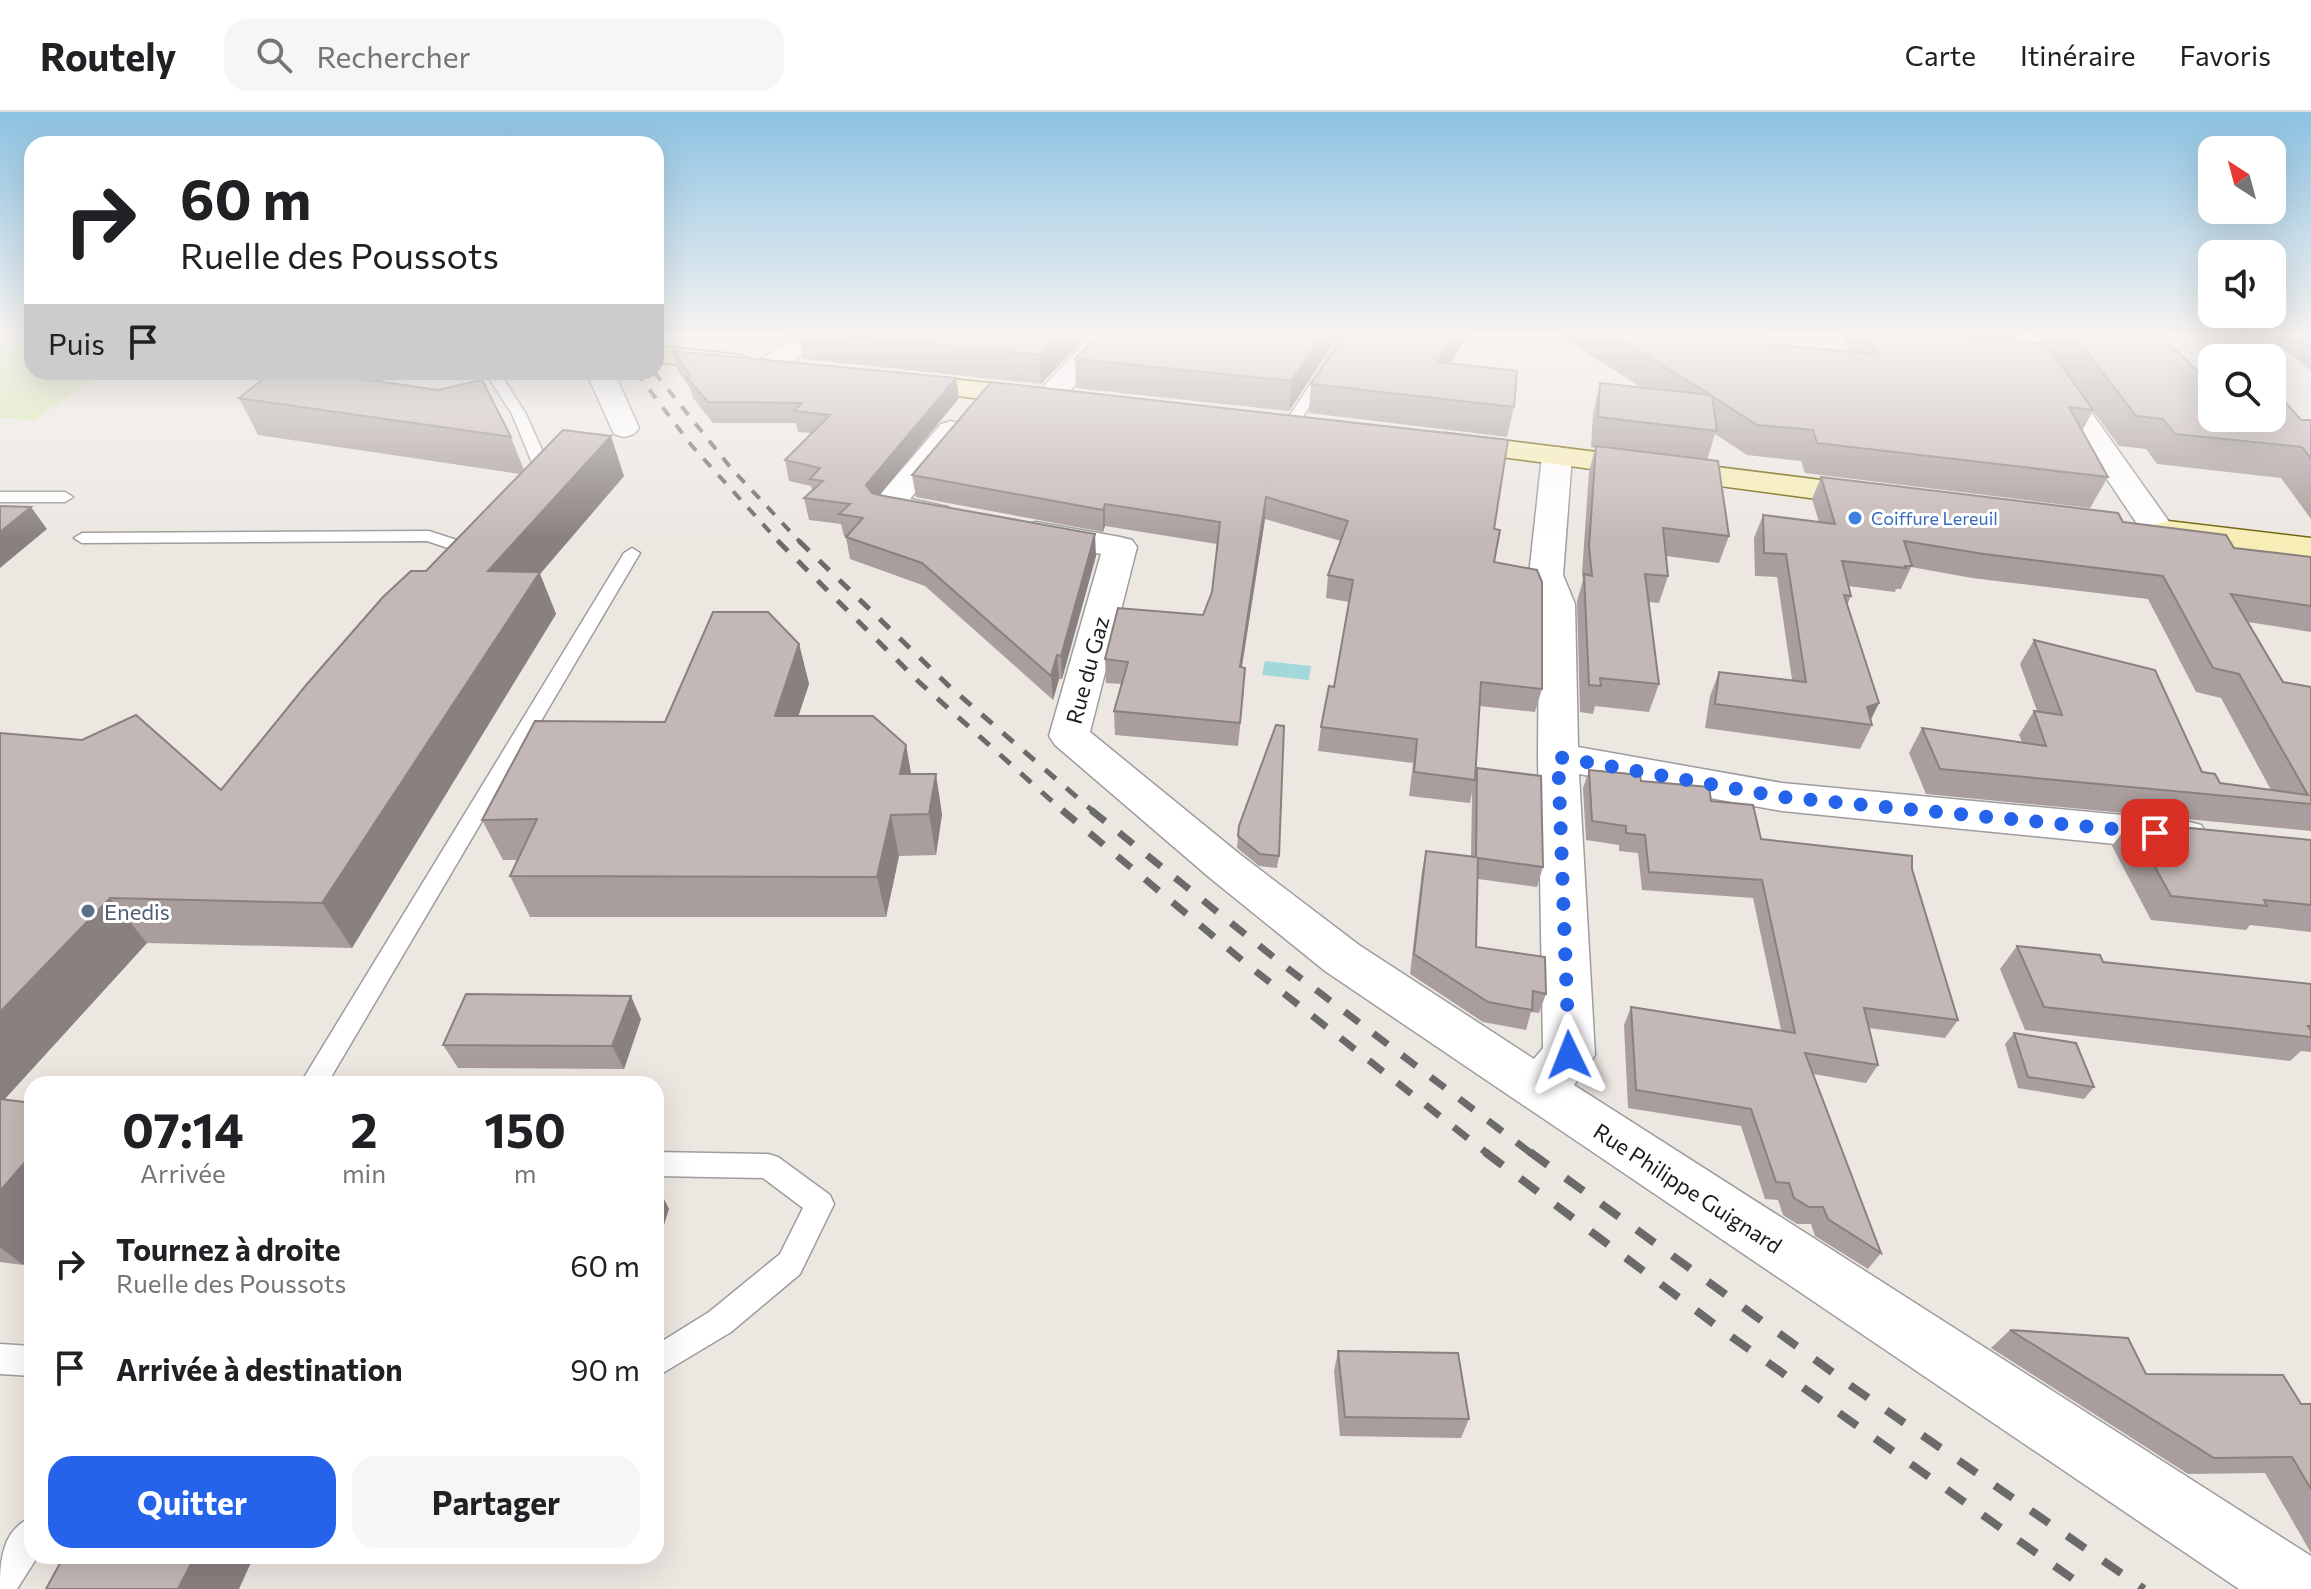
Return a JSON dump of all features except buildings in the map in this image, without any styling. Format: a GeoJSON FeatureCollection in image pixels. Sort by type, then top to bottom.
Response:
{"type":"FeatureCollection","features":[{"type":"Feature","properties":{"kind":"main road"},"geometry":{"type":"LineString","coordinates":[[1260,421],[1303,425]]}},
{"type":"Feature","properties":{"kind":"main road"},"geometry":{"type":"LineString","coordinates":[[1410,438],[1910,501]]}},
{"type":"Feature","properties":{"kind":"main road"},"geometry":{"type":"LineString","coordinates":[[2127,527],[2311,548]]}},
{"type":"Feature","properties":{"kind":"street"},"geometry":{"type":"LineString","coordinates":[[612,401],[624,428]]}},
{"type":"Feature","properties":{"kind":"street","name":"Rue du Gaz"},"geometry":{"type":"LineString","coordinates":[[976,401],[888,505],[1120,547],[1069,736],[1226,867],[1342,958],[1538,1089]]}},
{"type":"Feature","properties":{"kind":"street"},"geometry":{"type":"LineString","coordinates":[[2069,401],[2158,530]]}},
{"type":"Feature","properties":{"kind":"street"},"geometry":{"type":"LineString","coordinates":[[1538,1089],[1569,1055],[1558,757],[1557,604],[1546,575],[1557,456]]}},
{"type":"Feature","properties":{"kind":"street"},"geometry":{"type":"LineString","coordinates":[[1558,757],[1782,797],[2218,839]]}},
{"type":"Feature","properties":{"kind":"street","name":"Rue Philippe Guignard"},"geometry":{"type":"LineString","coordinates":[[1538,1089],[2300,1589]]}},
{"type":"Feature","properties":{"kind":"lane"},"geometry":{"type":"LineString","coordinates":[[511,401],[543,470],[518,498]]}},
{"type":"Feature","properties":{"kind":"lane"},"geometry":{"type":"LineString","coordinates":[[1303,425],[1316,401]]}},
{"type":"Feature","properties":{"kind":"lane"},"geometry":{"type":"LineString","coordinates":[[0,497],[65,497]]}},
{"type":"Feature","properties":{"kind":"lane"},"geometry":{"type":"LineString","coordinates":[[82,538],[429,536],[466,550]]}},
{"type":"Feature","properties":{"kind":"lane"},"geometry":{"type":"LineString","coordinates":[[318,1076],[632,553]]}},
{"type":"Feature","properties":{"kind":"lane"},"geometry":{"type":"LineString","coordinates":[[664,1164],[768,1166],[820,1204],[790,1264],[720,1322],[664,1357]]}},
{"type":"Feature","properties":{"kind":"lane"},"geometry":{"type":"LineString","coordinates":[[0,1359],[24,1360]]}},
{"type":"Feature","properties":{"kind":"lane"},"geometry":{"type":"LineString","coordinates":[[0,1584],[24,1546]]}},
{"type":"Feature","properties":{"kind":"green space"},"geometry":{"type":"Polygon","coordinates":[[[0,401],[62,401],[34,420],[0,418],[0,401]]]}},
{"type":"Feature","properties":{"kind":"water"},"geometry":{"type":"Polygon","coordinates":[[[1265,661],[1311,666],[1309,680],[1262,675],[1265,661]]]}},
{"type":"Feature","properties":{"kind":"railway"},"geometry":{"type":"LineString","coordinates":[[658,401],[692,446],[780,543]]}},
{"type":"Feature","properties":{"kind":"railway"},"geometry":{"type":"LineString","coordinates":[[677,401],[731,468],[800,542]]}},
{"type":"Feature","properties":{"kind":"railway"},"geometry":{"type":"LineString","coordinates":[[800,542],[950,687],[1094,812]]}},
{"type":"Feature","properties":{"kind":"railway"},"geometry":{"type":"LineString","coordinates":[[780,543],[919,682],[1064,812]]}},
{"type":"Feature","properties":{"kind":"railway"},"geometry":{"type":"LineString","coordinates":[[1062,810],[1249,966],[1488,1154]]}},
{"type":"Feature","properties":{"kind":"railway"},"geometry":{"type":"LineString","coordinates":[[1091,810],[1282,964],[1532,1154]]}},
{"type":"Feature","properties":{"kind":"railway"},"geometry":{"type":"LineString","coordinates":[[1485,1152],[1722,1330],[2087,1589]]}},
{"type":"Feature","properties":{"kind":"railway"},"geometry":{"type":"LineString","coordinates":[[1530,1152],[1854,1388],[2144,1589]]}},
{"type":"Feature","properties":{"kind":"place","name":"Coiffure Lereuil"},"geometry":{"type":"Point","coordinates":[1855,518]}},
{"type":"Feature","properties":{"kind":"place","name":"Enedis"},"geometry":{"type":"Point","coordinates":[88,911]}},
{"type":"Feature","properties":{"kind":"route"},"geometry":{"type":"LineString","coordinates":[[1569,1055],[1558,757],[1782,797],[2155,833]]}}]}
